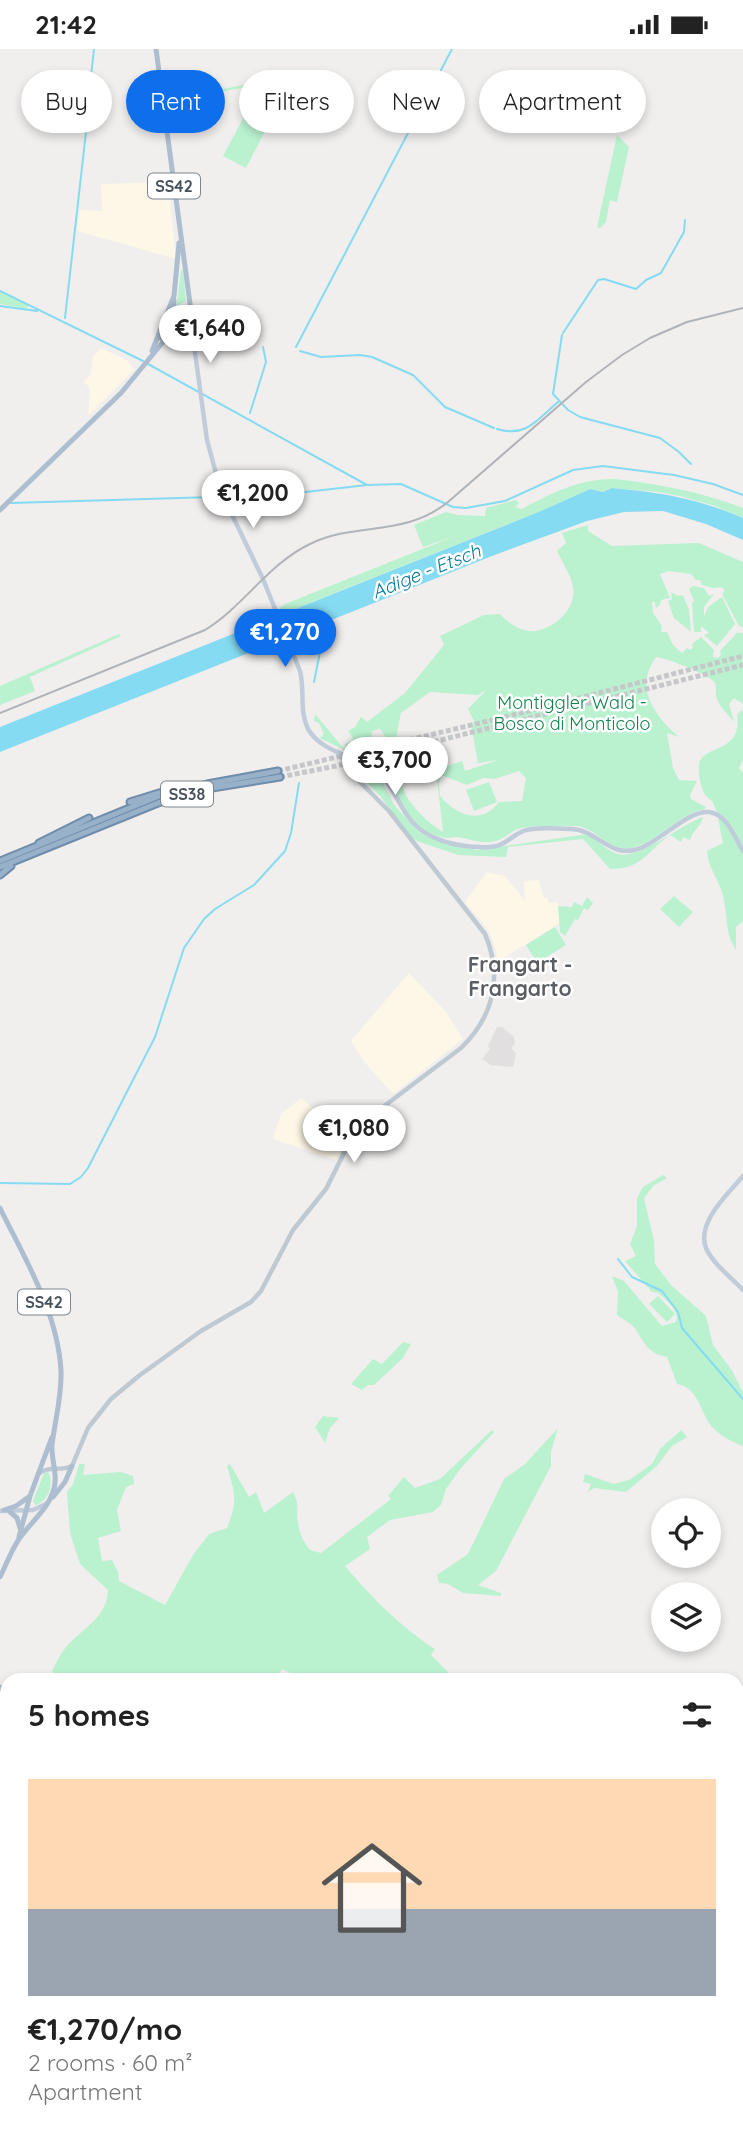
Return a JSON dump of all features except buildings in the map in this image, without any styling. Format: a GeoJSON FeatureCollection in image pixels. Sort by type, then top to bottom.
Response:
{"type":"FeatureCollection","features":[{"type":"Feature","properties":{"kind":"highway","name":"SS38"},"geometry":{"type":"LineString","coordinates":[[279,774],[183,795],[0,864],[112,814],[183,790],[279,774]]}},
{"type":"Feature","properties":{"kind":"highway"},"geometry":{"type":"LineString","coordinates":[[130,801],[172,789],[183,790]]}},
{"type":"Feature","properties":{"kind":"highway"},"geometry":{"type":"LineString","coordinates":[[34,847],[45,838],[89,818]]}},
{"type":"Feature","properties":{"kind":"highway"},"geometry":{"type":"LineString","coordinates":[[0,875],[7,868],[98,826]]}},
{"type":"Feature","properties":{"kind":"main road","name":"SS42"},"geometry":{"type":"LineString","coordinates":[[148,358],[189,320],[191,311],[156,49]]}},
{"type":"Feature","properties":{"kind":"main road","name":"SS42"},"geometry":{"type":"LineString","coordinates":[[148,358],[174,296],[180,239]]}},
{"type":"Feature","properties":{"kind":"main road","name":"SS42"},"geometry":{"type":"LineString","coordinates":[[0,509],[121,393],[180,313],[174,296]]}},
{"type":"Feature","properties":{"kind":"main road"},"geometry":{"type":"LineString","coordinates":[[180,313],[189,320],[210,454],[221,492],[263,579],[302,679],[303,713],[308,729],[322,744],[357,760],[381,775],[408,817],[421,831],[432,837],[472,847],[498,846],[531,829],[574,829],[586,831],[614,849],[637,850],[695,815],[711,813],[724,820],[743,851]]}},
{"type":"Feature","properties":{"kind":"main road"},"geometry":{"type":"LineString","coordinates":[[173,323],[194,346]]}},
{"type":"Feature","properties":{"kind":"main road"},"geometry":{"type":"LineString","coordinates":[[743,1176],[712,1214],[705,1232],[705,1243],[710,1253],[743,1290]]}},
{"type":"Feature","properties":{"kind":"main road","name":"SS42"},"geometry":{"type":"LineString","coordinates":[[0,1207],[40,1291],[58,1347],[61,1371],[60,1403],[51,1455],[55,1483],[49,1500],[18,1540],[0,1577]]}},
{"type":"Feature","properties":{"kind":"main road","name":"SS42"},"geometry":{"type":"LineString","coordinates":[[18,1540],[29,1509],[30,1496],[53,1434]]}},
{"type":"Feature","properties":{"kind":"main road"},"geometry":{"type":"LineString","coordinates":[[4,1511],[29,1509],[49,1500],[65,1482],[72,1466]]}},
{"type":"Feature","properties":{"kind":"main road"},"geometry":{"type":"LineString","coordinates":[[4,1511],[30,1496]]}},
{"type":"Feature","properties":{"kind":"main road"},"geometry":{"type":"LineString","coordinates":[[4,1511],[17,1518],[20,1529]]}},
{"type":"Feature","properties":{"kind":"street"},"geometry":{"type":"LineString","coordinates":[[37,1475],[46,1469],[72,1466],[88,1428],[111,1399],[201,1331],[237,1312],[261,1291],[293,1230],[327,1189],[350,1141],[360,1128],[375,1112],[461,1048],[485,1018],[493,995],[495,975],[494,958],[485,934],[389,811],[337,752]]}},
{"type":"Feature","properties":{"kind":"street"},"geometry":{"type":"LineString","coordinates":[[351,768],[357,760]]}},
{"type":"Feature","properties":{"kind":"street"},"geometry":{"type":"LineString","coordinates":[[357,760],[358,779]]}},
{"type":"Feature","properties":{"kind":"street"},"geometry":{"type":"LineString","coordinates":[[358,770],[366,765]]}},
{"type":"Feature","properties":{"kind":"shaded area"},"geometry":{"type":"Polygon","coordinates":[[[168,182],[176,259],[77,231],[80,210],[102,211],[101,184],[168,182]]]}},
{"type":"Feature","properties":{"kind":"shaded area"},"geometry":{"type":"Polygon","coordinates":[[[101,348],[128,361],[134,370],[88,416],[90,388],[84,382],[91,374],[93,356],[101,348]]]}},
{"type":"Feature","properties":{"kind":"shaded area"},"geometry":{"type":"Polygon","coordinates":[[[487,872],[505,876],[525,901],[524,881],[539,880],[548,903],[558,902],[560,923],[497,962],[489,931],[465,902],[487,872]]]}},
{"type":"Feature","properties":{"kind":"shaded area"},"geometry":{"type":"Polygon","coordinates":[[[409,973],[446,1012],[463,1039],[393,1094],[366,1064],[351,1041],[409,973]]]}},
{"type":"Feature","properties":{"kind":"shaded area"},"geometry":{"type":"Polygon","coordinates":[[[497,1027],[502,1027],[514,1037],[515,1044],[511,1048],[516,1053],[513,1067],[491,1065],[482,1059],[490,1049],[488,1046],[497,1027]]]}},
{"type":"Feature","properties":{"kind":"shaded area"},"geometry":{"type":"Polygon","coordinates":[[[301,1098],[348,1136],[336,1160],[273,1139],[281,1114],[301,1098]]]}},
{"type":"Feature","properties":{"kind":"green space"},"geometry":{"type":"Polygon","coordinates":[[[239,86],[239,89],[225,92],[225,89],[239,86]]]}},
{"type":"Feature","properties":{"kind":"green space"},"geometry":{"type":"Polygon","coordinates":[[[239,126],[239,133],[264,133],[246,168],[223,156],[239,126]]]}},
{"type":"Feature","properties":{"kind":"green space"},"geometry":{"type":"Polygon","coordinates":[[[617,135],[629,147],[617,202],[610,200],[606,222],[600,228],[597,227],[617,135]]]}},
{"type":"Feature","properties":{"kind":"green space"},"geometry":{"type":"Polygon","coordinates":[[[181,270],[186,301],[176,310],[181,270]]]}},
{"type":"Feature","properties":{"kind":"green space"},"geometry":{"type":"Polygon","coordinates":[[[0,291],[28,305],[27,309],[0,304],[0,291]]]}},
{"type":"Feature","properties":{"kind":"green space"},"geometry":{"type":"Polygon","coordinates":[[[615,479],[712,497],[743,508],[743,518],[680,496],[612,488],[603,492],[590,489],[282,614],[280,608],[285,604],[455,536],[423,547],[414,525],[446,512],[485,516],[486,508],[516,500],[519,503],[515,507],[522,509],[567,488],[590,481],[615,479]]]}},
{"type":"Feature","properties":{"kind":"green space","name":"Montiggler Wald - Bosco di Monticolo"},"geometry":{"type":"Polygon","coordinates":[[[588,525],[588,531],[612,546],[699,543],[743,562],[743,627],[739,626],[722,594],[725,590],[721,587],[702,585],[700,580],[696,580],[691,574],[669,571],[660,574],[670,598],[661,600],[656,608],[655,602],[652,602],[653,613],[662,626],[661,632],[667,632],[673,645],[682,653],[687,648],[690,650],[692,644],[701,637],[714,650],[713,657],[718,658],[720,651],[737,633],[743,633],[743,704],[734,698],[729,704],[734,722],[718,702],[716,685],[712,680],[685,666],[656,657],[647,679],[650,700],[662,720],[679,737],[667,733],[673,768],[679,780],[697,781],[690,795],[691,799],[706,807],[644,844],[618,847],[591,831],[576,826],[522,828],[490,842],[436,836],[417,824],[397,795],[378,755],[377,751],[387,739],[380,729],[372,731],[370,744],[376,760],[370,763],[346,751],[345,744],[353,738],[348,731],[355,727],[361,717],[367,722],[405,693],[444,645],[440,636],[484,615],[500,614],[524,630],[541,630],[556,622],[568,610],[573,587],[557,551],[566,543],[562,533],[588,525]],[[486,690],[478,695],[430,692],[401,713],[396,749],[400,780],[415,808],[443,832],[436,770],[462,761],[465,771],[498,760],[478,763],[471,725],[474,721],[468,709],[486,690]],[[519,771],[495,779],[483,778],[467,785],[441,775],[440,796],[461,813],[477,816],[484,814],[499,802],[522,801],[526,778],[519,771]]]}},
{"type":"Feature","properties":{"kind":"green space"},"geometry":{"type":"Polygon","coordinates":[[[693,586],[704,588],[709,596],[714,594],[704,607],[704,616],[709,606],[722,597],[735,624],[717,646],[704,635],[709,633],[701,626],[701,632],[694,632],[694,601],[689,589],[693,586]]]}},
{"type":"Feature","properties":{"kind":"green space"},"geometry":{"type":"Polygon","coordinates":[[[671,592],[678,596],[683,595],[689,610],[691,632],[674,618],[668,601],[672,599],[671,592]]]}},
{"type":"Feature","properties":{"kind":"green space"},"geometry":{"type":"Polygon","coordinates":[[[130,632],[30,677],[35,691],[0,705],[0,686],[119,634],[121,636],[130,632]]]}},
{"type":"Feature","properties":{"kind":"green space"},"geometry":{"type":"Polygon","coordinates":[[[741,710],[743,760],[739,768],[743,773],[743,921],[736,927],[736,950],[728,929],[722,892],[708,857],[707,851],[723,843],[716,809],[700,782],[699,765],[701,758],[734,737],[737,715],[741,710]]]}},
{"type":"Feature","properties":{"kind":"green space"},"geometry":{"type":"Polygon","coordinates":[[[315,714],[346,751],[320,738],[324,734],[319,723],[314,721],[315,714]]]}},
{"type":"Feature","properties":{"kind":"green space"},"geometry":{"type":"Polygon","coordinates":[[[365,770],[372,771],[380,778],[394,805],[420,833],[441,842],[477,850],[588,834],[611,851],[624,855],[646,848],[703,817],[690,840],[683,837],[681,842],[670,835],[644,858],[621,868],[610,869],[583,839],[508,847],[506,857],[458,855],[411,837],[380,796],[362,778],[365,770]]]}},
{"type":"Feature","properties":{"kind":"green space"},"geometry":{"type":"Polygon","coordinates":[[[489,782],[497,802],[474,811],[466,790],[489,782]]]}},
{"type":"Feature","properties":{"kind":"green space"},"geometry":{"type":"Polygon","coordinates":[[[674,896],[693,912],[679,927],[660,909],[674,896]]]}},
{"type":"Feature","properties":{"kind":"green space"},"geometry":{"type":"Polygon","coordinates":[[[587,897],[593,903],[588,910],[584,908],[565,936],[560,932],[558,906],[572,907],[574,902],[582,906],[587,897]]]}},
{"type":"Feature","properties":{"kind":"green space"},"geometry":{"type":"Polygon","coordinates":[[[555,927],[566,945],[537,963],[526,945],[555,927]]]}},
{"type":"Feature","properties":{"kind":"green space"},"geometry":{"type":"Polygon","coordinates":[[[663,1175],[667,1178],[654,1185],[644,1198],[654,1241],[655,1264],[671,1285],[706,1316],[713,1345],[731,1369],[743,1392],[743,1446],[714,1429],[691,1391],[677,1384],[667,1357],[652,1351],[635,1328],[617,1315],[618,1292],[612,1276],[624,1281],[662,1326],[676,1322],[677,1316],[673,1307],[659,1293],[652,1292],[625,1261],[636,1256],[630,1244],[637,1226],[637,1198],[643,1187],[663,1175]]]}},
{"type":"Feature","properties":{"kind":"green space"},"geometry":{"type":"Polygon","coordinates":[[[658,1296],[675,1314],[667,1322],[649,1304],[658,1296]]]}},
{"type":"Feature","properties":{"kind":"green space"},"geometry":{"type":"Polygon","coordinates":[[[403,1342],[411,1344],[402,1359],[374,1385],[368,1385],[362,1390],[351,1384],[373,1359],[382,1364],[403,1342]]]}},
{"type":"Feature","properties":{"kind":"green space"},"geometry":{"type":"Polygon","coordinates":[[[323,1416],[339,1418],[330,1428],[325,1443],[315,1427],[323,1416]]]}},
{"type":"Feature","properties":{"kind":"green space"},"geometry":{"type":"Polygon","coordinates":[[[558,1428],[551,1452],[551,1466],[496,1571],[478,1585],[501,1593],[501,1596],[463,1593],[448,1584],[439,1583],[437,1575],[468,1554],[504,1479],[525,1464],[558,1428]]]}},
{"type":"Feature","properties":{"kind":"green space"},"geometry":{"type":"Polygon","coordinates":[[[492,1430],[494,1432],[461,1468],[446,1489],[441,1505],[433,1512],[390,1520],[367,1537],[370,1549],[345,1566],[387,1611],[435,1649],[431,1655],[449,1673],[290,1673],[282,1669],[280,1673],[52,1671],[69,1643],[98,1617],[108,1590],[80,1564],[70,1533],[67,1492],[73,1484],[79,1464],[85,1464],[83,1475],[121,1472],[133,1476],[134,1484],[126,1487],[117,1510],[121,1531],[98,1538],[102,1561],[112,1560],[119,1581],[165,1605],[193,1555],[209,1534],[227,1528],[234,1504],[227,1466],[230,1464],[249,1497],[256,1492],[264,1513],[293,1492],[297,1501],[297,1517],[302,1537],[310,1550],[321,1553],[391,1499],[388,1496],[404,1477],[415,1488],[440,1479],[492,1430]]]}},
{"type":"Feature","properties":{"kind":"green space"},"geometry":{"type":"Polygon","coordinates":[[[681,1430],[687,1437],[672,1446],[657,1466],[626,1492],[594,1488],[588,1492],[591,1484],[583,1482],[585,1474],[614,1484],[629,1480],[652,1464],[660,1449],[681,1430]]]}},
{"type":"Feature","properties":{"kind":"green space"},"geometry":{"type":"Polygon","coordinates":[[[48,1472],[51,1482],[49,1492],[44,1500],[35,1505],[33,1501],[44,1473],[48,1472]]]}},
{"type":"Feature","properties":{"kind":"water","name":"Adige - Etsch"},"geometry":{"type":"Polygon","coordinates":[[[612,488],[679,497],[727,511],[743,518],[743,540],[706,524],[663,511],[624,512],[587,521],[492,556],[0,752],[0,727],[590,489],[603,492],[612,488]]]}},
{"type":"Feature","properties":{"kind":"waterway"},"geometry":{"type":"LineString","coordinates":[[92,70],[94,49]]}},
{"type":"Feature","properties":{"kind":"waterway"},"geometry":{"type":"LineString","coordinates":[[296,347],[452,49]]}},
{"type":"Feature","properties":{"kind":"waterway"},"geometry":{"type":"LineString","coordinates":[[65,318],[86,133]]}},
{"type":"Feature","properties":{"kind":"waterway"},"geometry":{"type":"LineString","coordinates":[[563,333],[598,280],[604,279],[636,289],[646,280],[661,273],[684,232],[685,220]]}},
{"type":"Feature","properties":{"kind":"waterway"},"geometry":{"type":"LineString","coordinates":[[0,291],[143,361]]}},
{"type":"Feature","properties":{"kind":"waterway"},"geometry":{"type":"LineString","coordinates":[[0,306],[37,311]]}},
{"type":"Feature","properties":{"kind":"waterway"},"geometry":{"type":"LineString","coordinates":[[562,335],[553,394],[568,410],[580,417],[660,438],[691,464]]}},
{"type":"Feature","properties":{"kind":"waterway"},"geometry":{"type":"LineString","coordinates":[[250,413],[266,362],[263,347]]}},
{"type":"Feature","properties":{"kind":"waterway"},"geometry":{"type":"LineString","coordinates":[[300,351],[321,357],[372,357],[413,375],[445,407],[494,428]]}},
{"type":"Feature","properties":{"kind":"waterway"},"geometry":{"type":"LineString","coordinates":[[148,364],[367,485]]}},
{"type":"Feature","properties":{"kind":"waterway"},"geometry":{"type":"LineString","coordinates":[[497,429],[524,429],[558,402]]}},
{"type":"Feature","properties":{"kind":"waterway"},"geometry":{"type":"LineString","coordinates":[[11,503],[279,495],[401,484],[453,507],[466,508],[505,501],[573,470],[603,466],[674,475],[713,484],[743,495]]}},
{"type":"Feature","properties":{"kind":"waterway"},"geometry":{"type":"LineString","coordinates":[[314,682],[326,622]]}},
{"type":"Feature","properties":{"kind":"waterway"},"geometry":{"type":"LineString","coordinates":[[0,1183],[70,1184],[88,1168],[155,1037],[184,948],[204,919],[254,885],[285,851],[291,833],[299,783]]}},
{"type":"Feature","properties":{"kind":"waterway"},"geometry":{"type":"LineString","coordinates":[[618,1259],[632,1277],[662,1291],[678,1312],[682,1328],[743,1399]]}},
{"type":"Feature","properties":{"kind":"tunnel"},"geometry":{"type":"LineString","coordinates":[[278,771],[743,656]]}},
{"type":"Feature","properties":{"kind":"tunnel"},"geometry":{"type":"LineString","coordinates":[[280,777],[336,766],[743,665]]}},
{"type":"Feature","properties":{"kind":"railway"},"geometry":{"type":"LineString","coordinates":[[0,713],[205,630],[232,609],[281,563],[310,544],[345,533],[414,521],[431,513],[448,502],[586,382],[622,355],[650,338],[687,322],[743,308]]}},
{"type":"Feature","properties":{"kind":"district","name":"Frangart - Frangarto"},"geometry":{"type":"Point","coordinates":[520,977]}}]}
